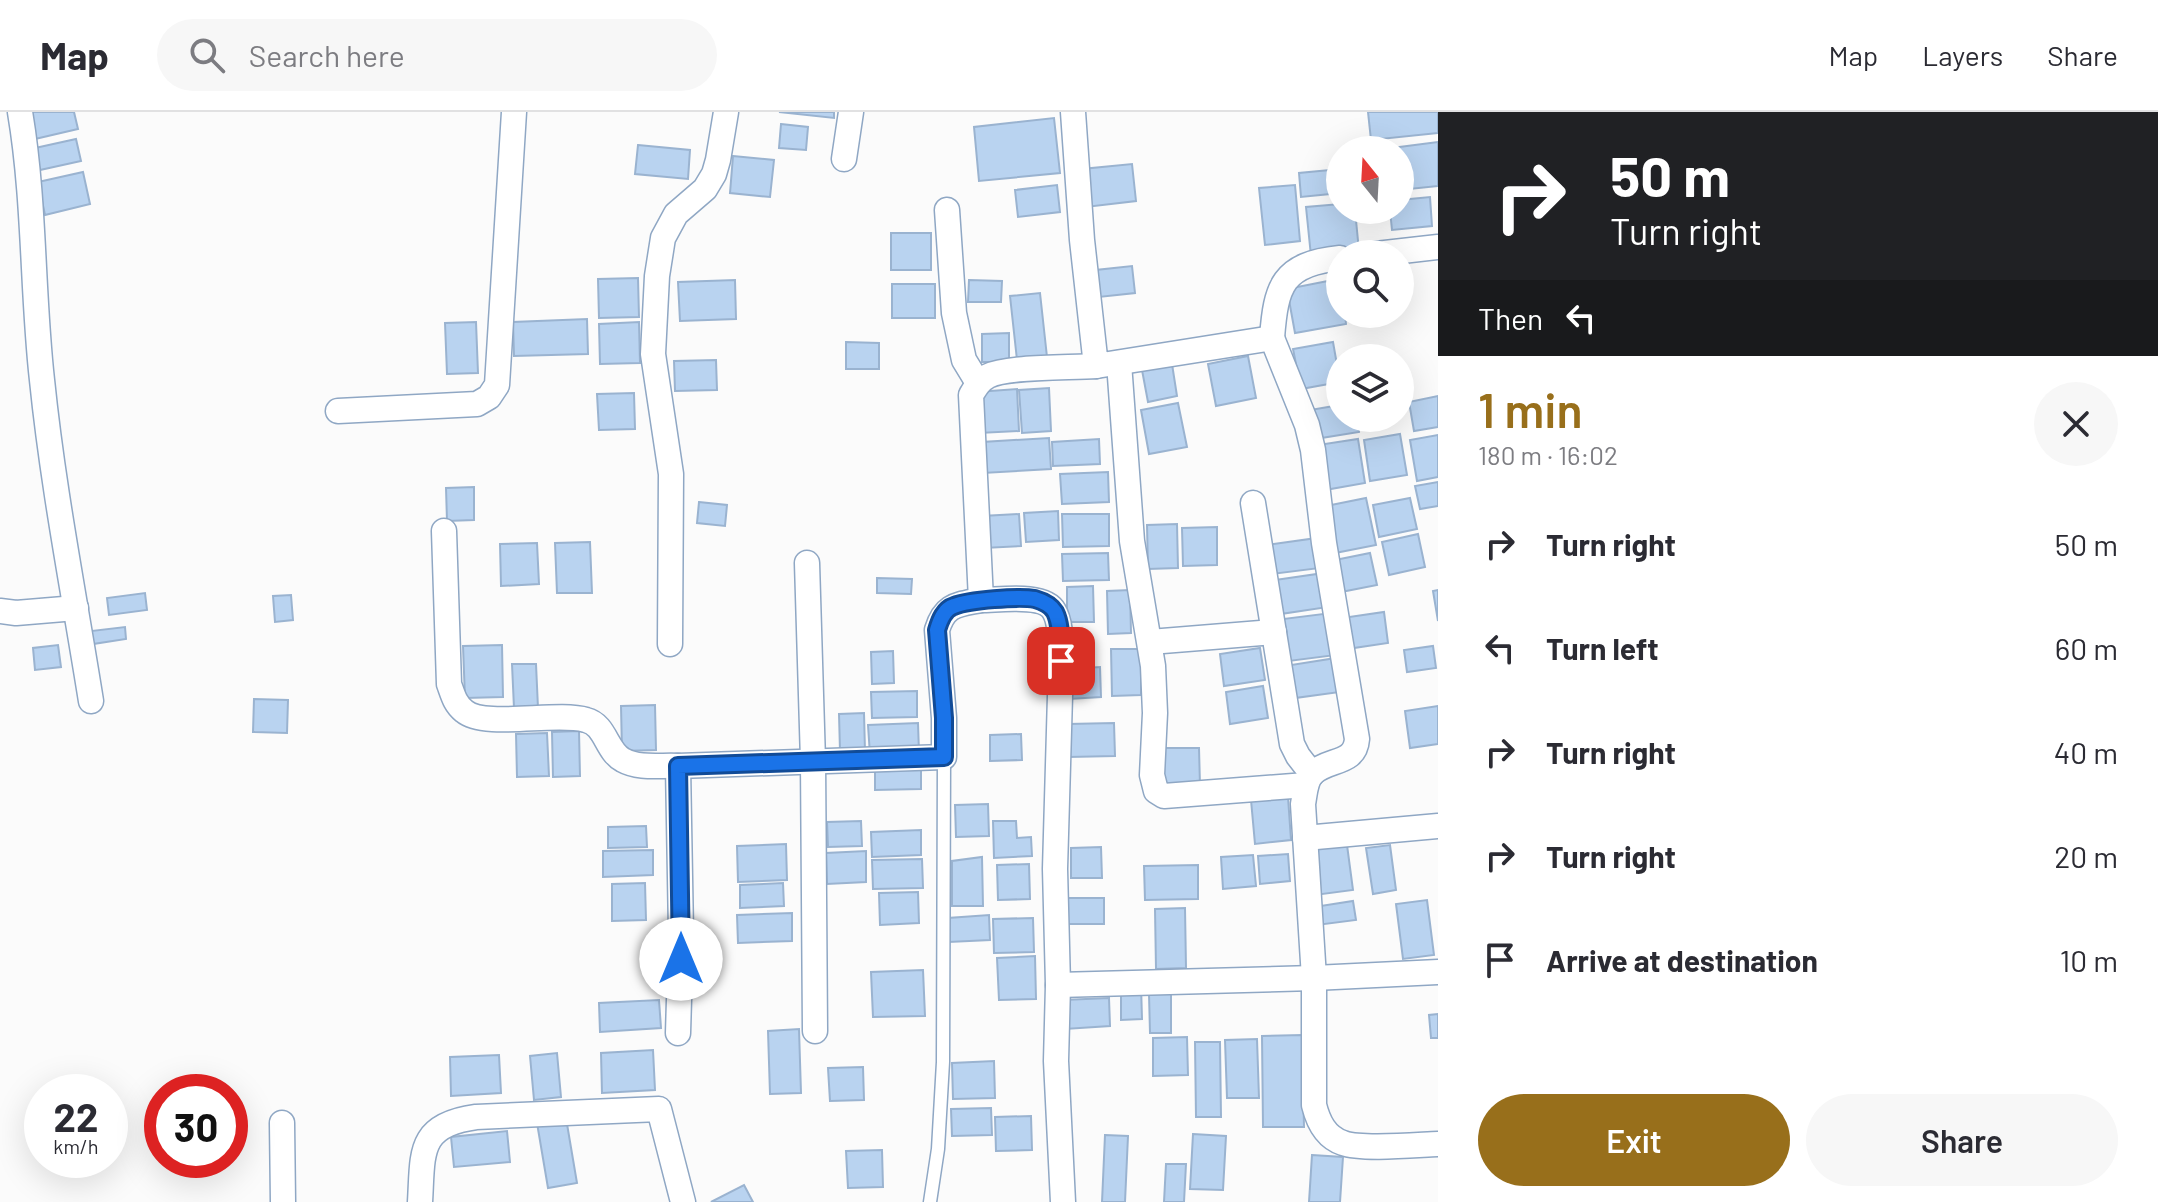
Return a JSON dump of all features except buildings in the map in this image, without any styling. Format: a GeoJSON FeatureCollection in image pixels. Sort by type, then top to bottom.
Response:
{"type":"FeatureCollection","features":[{"type":"Feature","properties":{"kind":"street"},"geometry":{"type":"LineString","coordinates":[[20,112],[50,452],[91,701]]}},
{"type":"Feature","properties":{"kind":"street"},"geometry":{"type":"LineString","coordinates":[[338,411],[477,404],[489,397],[497,385],[514,112]]}},
{"type":"Feature","properties":{"kind":"street"},"geometry":{"type":"LineString","coordinates":[[670,644],[671,474],[653,354],[657,276],[663,238],[676,214],[705,189],[714,174],[726,112]]}},
{"type":"Feature","properties":{"kind":"street"},"geometry":{"type":"LineString","coordinates":[[844,159],[851,112]]}},
{"type":"Feature","properties":{"kind":"street"},"geometry":{"type":"LineString","coordinates":[[1073,112],[1082,240],[1108,364],[1153,666],[1155,713],[1152,775],[1156,791],[1164,796],[1309,779],[1352,755],[1357,748],[1324,543],[1313,450],[1307,425],[1272,338],[1281,286],[1306,265],[1326,260]]}},
{"type":"Feature","properties":{"kind":"street"},"geometry":{"type":"LineString","coordinates":[[947,210],[954,313],[964,360],[978,383]]}},
{"type":"Feature","properties":{"kind":"street"},"geometry":{"type":"LineString","coordinates":[[1414,250],[1438,247]]}},
{"type":"Feature","properties":{"kind":"street"},"geometry":{"type":"LineString","coordinates":[[981,600],[971,395],[978,383],[990,375],[1016,371],[1108,364],[1272,338]]}},
{"type":"Feature","properties":{"kind":"street"},"geometry":{"type":"LineString","coordinates":[[1253,503],[1292,744],[1309,779],[1303,804],[1314,978],[1314,1105],[1318,1121],[1328,1134],[1343,1143],[1370,1146],[1438,1144]]}},
{"type":"Feature","properties":{"kind":"street"},"geometry":{"type":"LineString","coordinates":[[444,531],[449,684],[455,702],[466,714],[490,719],[587,720],[595,724],[619,758],[640,765],[944,757],[937,630],[940,619],[953,606],[981,600],[1033,599],[1047,603],[1055,611],[1060,631],[1061,661],[1055,869],[1056,1061],[1063,1202]]}},
{"type":"Feature","properties":{"kind":"street"},"geometry":{"type":"LineString","coordinates":[[807,563],[813,761],[815,1031]]}},
{"type":"Feature","properties":{"kind":"street"},"geometry":{"type":"LineString","coordinates":[[0,611],[16,613],[76,608]]}},
{"type":"Feature","properties":{"kind":"street"},"geometry":{"type":"LineString","coordinates":[[1150,642],[1274,632]]}},
{"type":"Feature","properties":{"kind":"street"},"geometry":{"type":"LineString","coordinates":[[678,766],[681,946],[678,1033]]}},
{"type":"Feature","properties":{"kind":"street"},"geometry":{"type":"LineString","coordinates":[[1305,838],[1438,826]]}},
{"type":"Feature","properties":{"kind":"street"},"geometry":{"type":"LineString","coordinates":[[1058,985],[1438,972]]}},
{"type":"Feature","properties":{"kind":"street"},"geometry":{"type":"LineString","coordinates":[[420,1202],[425,1145],[446,1124],[458,1120],[659,1109],[683,1202]]}},
{"type":"Feature","properties":{"kind":"street"},"geometry":{"type":"LineString","coordinates":[[282,1123],[283,1202]]}},
{"type":"Feature","properties":{"kind":"lane"},"geometry":{"type":"LineString","coordinates":[[930,1202],[938,1149],[943,1062],[944,757]]}},
{"type":"Feature","properties":{"kind":"route"},"geometry":{"type":"LineString","coordinates":[[681,959],[678,766],[944,757],[937,630],[940,619],[953,606],[981,600],[1033,599],[1047,603],[1055,611],[1060,631],[1061,661]]}}]}
